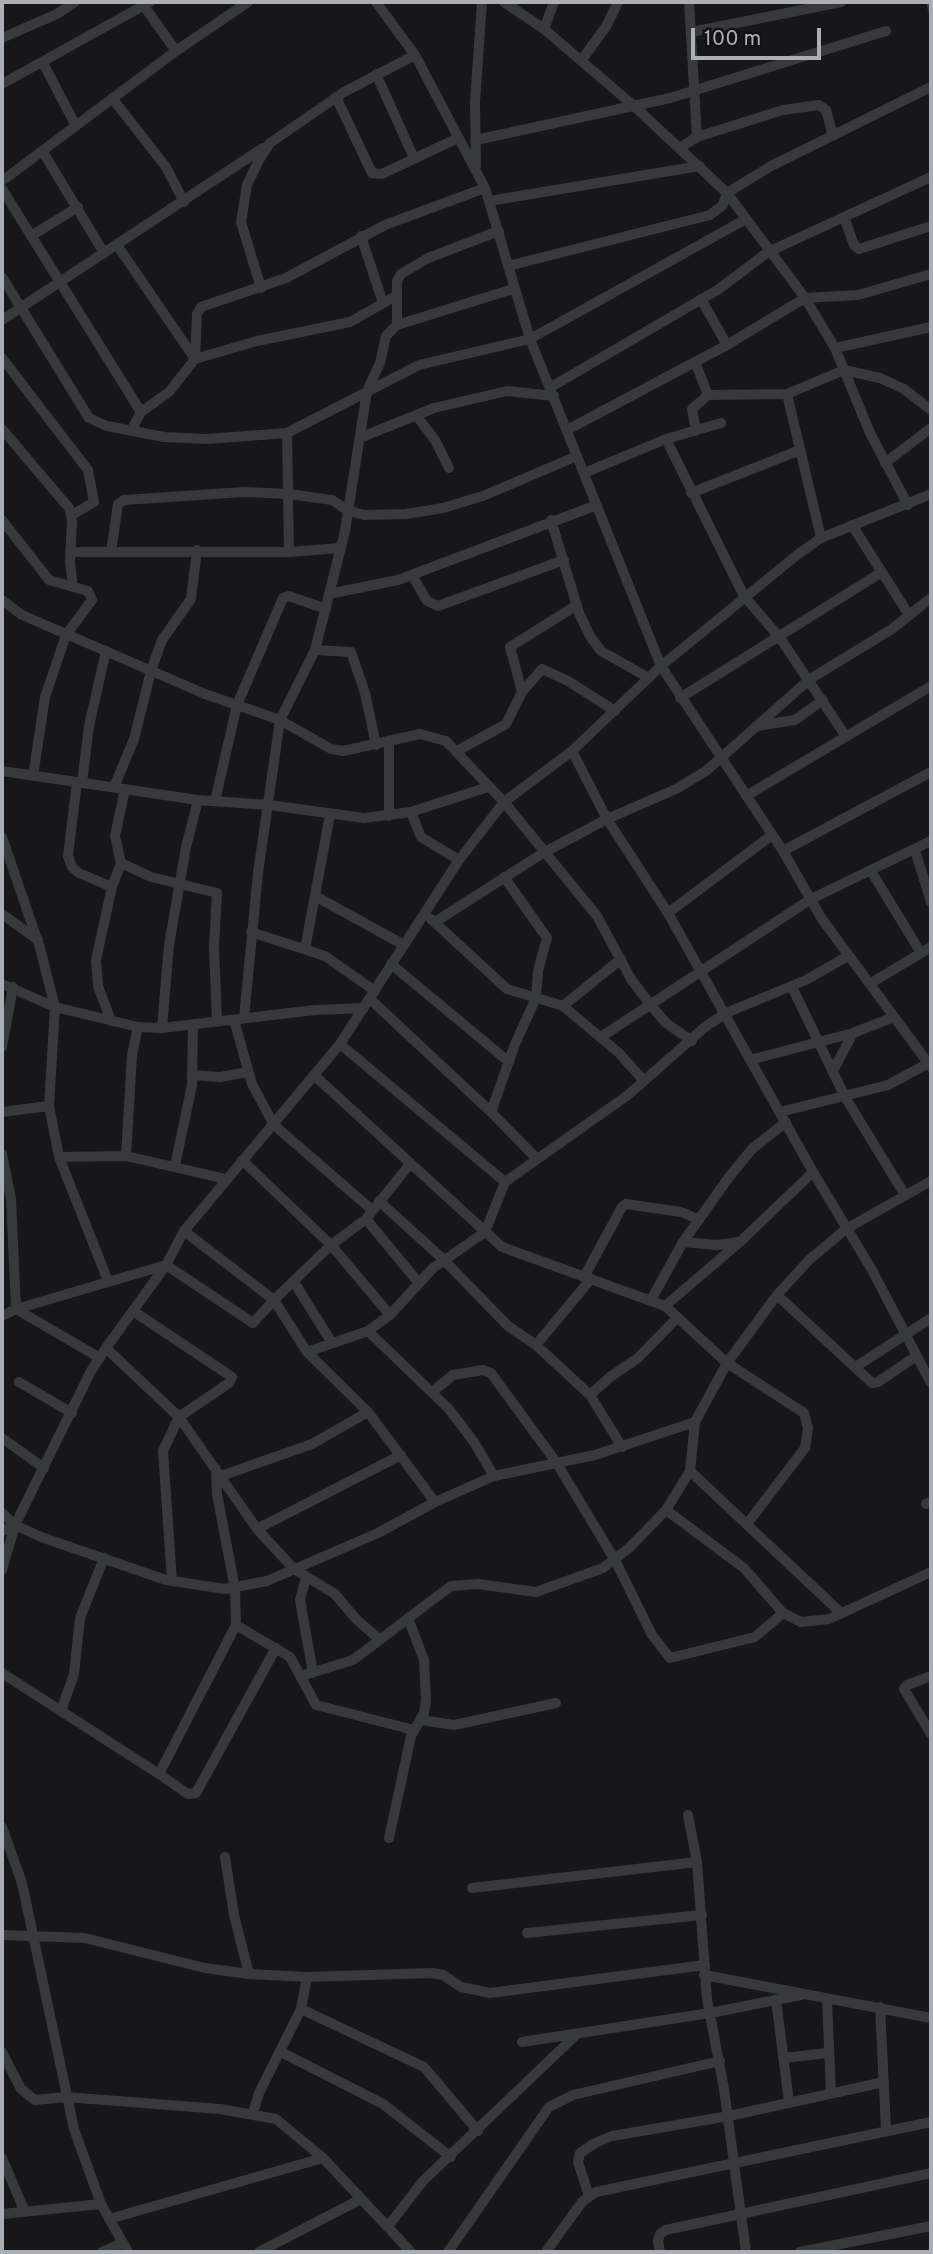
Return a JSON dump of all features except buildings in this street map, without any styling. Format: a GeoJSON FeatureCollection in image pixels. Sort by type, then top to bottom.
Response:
{"type":"FeatureCollection","features":[{"type":"Feature","properties":{"kind":"street"},"geometry":{"type":"LineString","coordinates":[[2,37],[57,14],[75,2]]}},
{"type":"Feature","properties":{"kind":"street"},"geometry":{"type":"LineString","coordinates":[[2,181],[176,51],[248,2]]}},
{"type":"Feature","properties":{"kind":"street"},"geometry":{"type":"LineString","coordinates":[[376,2],[415,55],[485,188],[530,339],[662,666],[680,698],[783,851],[848,956],[930,1064],[888,1085],[783,1117],[752,1149],[698,1219],[651,1300]]}},
{"type":"Feature","properties":{"kind":"street"},"geometry":{"type":"LineString","coordinates":[[475,169],[482,2]]}},
{"type":"Feature","properties":{"kind":"street"},"geometry":{"type":"LineString","coordinates":[[504,2],[544,29],[582,61],[727,193],[768,252],[805,298],[835,348],[885,463],[908,505]]}},
{"type":"Feature","properties":{"kind":"street"},"geometry":{"type":"LineString","coordinates":[[544,29],[554,2]]}},
{"type":"Feature","properties":{"kind":"street"},"geometry":{"type":"LineString","coordinates":[[582,61],[607,25],[618,2]]}},
{"type":"Feature","properties":{"kind":"street"},"geometry":{"type":"LineString","coordinates":[[689,2],[697,137]]}},
{"type":"Feature","properties":{"kind":"street"},"geometry":{"type":"LineString","coordinates":[[692,32],[841,2]]}},
{"type":"Feature","properties":{"kind":"street"},"geometry":{"type":"LineString","coordinates":[[2,84],[147,4],[176,51]]}},
{"type":"Feature","properties":{"kind":"street"},"geometry":{"type":"LineString","coordinates":[[476,140],[696,91],[720,80],[886,31]]}},
{"type":"Feature","properties":{"kind":"street"},"geometry":{"type":"LineString","coordinates":[[2,320],[21,305],[184,202],[336,97],[415,55]]}},
{"type":"Feature","properties":{"kind":"street"},"geometry":{"type":"LineString","coordinates":[[43,63],[76,127]]}},
{"type":"Feature","properties":{"kind":"street"},"geometry":{"type":"LineString","coordinates":[[376,74],[414,158]]}},
{"type":"Feature","properties":{"kind":"street"},"geometry":{"type":"LineString","coordinates":[[508,265],[710,215],[723,205],[727,193],[771,166],[931,87]]}},
{"type":"Feature","properties":{"kind":"street"},"geometry":{"type":"LineString","coordinates":[[336,97],[372,173],[382,174],[458,138]]}},
{"type":"Feature","properties":{"kind":"street"},"geometry":{"type":"LineString","coordinates":[[112,98],[166,167],[184,202]]}},
{"type":"Feature","properties":{"kind":"street"},"geometry":{"type":"LineString","coordinates":[[680,148],[697,137],[783,110],[819,105],[826,110],[833,136]]}},
{"type":"Feature","properties":{"kind":"street"},"geometry":{"type":"LineString","coordinates":[[261,288],[243,235],[241,209],[250,174],[270,143]]}},
{"type":"Feature","properties":{"kind":"street"},"geometry":{"type":"LineString","coordinates":[[43,152],[104,253]]}},
{"type":"Feature","properties":{"kind":"street"},"geometry":{"type":"LineString","coordinates":[[489,201],[700,166]]}},
{"type":"Feature","properties":{"kind":"street"},"geometry":{"type":"LineString","coordinates":[[362,437],[416,415],[507,391],[553,391],[737,277],[768,252],[931,177]]}},
{"type":"Feature","properties":{"kind":"street"},"geometry":{"type":"LineString","coordinates":[[195,359],[197,314],[201,307],[286,278],[361,236],[412,213],[485,188]]}},
{"type":"Feature","properties":{"kind":"street"},"geometry":{"type":"LineString","coordinates":[[2,189],[141,412]]}},
{"type":"Feature","properties":{"kind":"street"},"geometry":{"type":"LineString","coordinates":[[31,236],[78,207]]}},
{"type":"Feature","properties":{"kind":"street"},"geometry":{"type":"LineString","coordinates":[[844,217],[854,245],[859,249],[931,226]]}},
{"type":"Feature","properties":{"kind":"street"},"geometry":{"type":"LineString","coordinates":[[2,277],[89,418],[107,426],[164,437],[207,439],[287,433],[398,374],[442,357],[530,339],[746,219]]}},
{"type":"Feature","properties":{"kind":"street"},"geometry":{"type":"LineString","coordinates":[[397,324],[397,281],[406,269],[499,231]]}},
{"type":"Feature","properties":{"kind":"street"},"geometry":{"type":"LineString","coordinates":[[361,236],[383,303]]}},
{"type":"Feature","properties":{"kind":"street"},"geometry":{"type":"LineString","coordinates":[[117,245],[195,359]]}},
{"type":"Feature","properties":{"kind":"street"},"geometry":{"type":"LineString","coordinates":[[567,430],[727,345],[805,298],[858,295],[931,274]]}},
{"type":"Feature","properties":{"kind":"street"},"geometry":{"type":"LineString","coordinates":[[513,289],[397,324],[386,336],[380,363],[367,391],[362,437],[340,548],[315,650],[280,720],[239,1019],[248,1072],[256,1094],[275,1125],[372,1210],[444,1260],[508,1326],[536,1345],[590,1395],[622,1447]]}},
{"type":"Feature","properties":{"kind":"street"},"geometry":{"type":"LineString","coordinates":[[132,429],[141,412],[169,392],[195,359],[257,341],[350,322],[396,296]]}},
{"type":"Feature","properties":{"kind":"street"},"geometry":{"type":"LineString","coordinates":[[701,299],[727,345]]}},
{"type":"Feature","properties":{"kind":"street"},"geometry":{"type":"LineString","coordinates":[[835,348],[931,327]]}},
{"type":"Feature","properties":{"kind":"street"},"geometry":{"type":"LineString","coordinates":[[2,358],[88,470],[94,502],[72,515]]}},
{"type":"Feature","properties":{"kind":"street"},"geometry":{"type":"LineString","coordinates":[[695,362],[708,395]]}},
{"type":"Feature","properties":{"kind":"street"},"geometry":{"type":"LineString","coordinates":[[696,431],[692,409],[708,395],[786,394],[844,370],[880,378],[904,389],[931,410]]}},
{"type":"Feature","properties":{"kind":"street"},"geometry":{"type":"LineString","coordinates":[[786,394],[821,538]]}},
{"type":"Feature","properties":{"kind":"street"},"geometry":{"type":"LineString","coordinates":[[416,415],[435,440],[449,468]]}},
{"type":"Feature","properties":{"kind":"street"},"geometry":{"type":"LineString","coordinates":[[584,473],[666,439],[721,423]]}},
{"type":"Feature","properties":{"kind":"street"},"geometry":{"type":"LineString","coordinates":[[885,463],[931,428]]}},
{"type":"Feature","properties":{"kind":"street"},"geometry":{"type":"LineString","coordinates":[[2,429],[72,515],[70,552],[73,587]]}},
{"type":"Feature","properties":{"kind":"street"},"geometry":{"type":"LineString","coordinates":[[287,433],[289,552]]}},
{"type":"Feature","properties":{"kind":"street"},"geometry":{"type":"LineString","coordinates":[[666,439],[744,596],[810,679],[845,735]]}},
{"type":"Feature","properties":{"kind":"street"},"geometry":{"type":"LineString","coordinates":[[691,493],[800,450]]}},
{"type":"Feature","properties":{"kind":"street"},"geometry":{"type":"LineString","coordinates":[[111,551],[118,504],[124,500],[244,492],[289,494],[332,500],[347,510],[377,516],[443,508],[483,496],[577,456]]}},
{"type":"Feature","properties":{"kind":"street"},"geometry":{"type":"LineString","coordinates":[[2,1570],[15,1525],[106,1348],[166,1265],[184,1231],[340,1044],[459,860],[504,802],[572,751],[662,666],[744,596],[821,538],[931,494]]}},
{"type":"Feature","properties":{"kind":"street"},"geometry":{"type":"LineString","coordinates":[[329,594],[412,575],[551,520],[597,505]]}},
{"type":"Feature","properties":{"kind":"street"},"geometry":{"type":"LineString","coordinates":[[2,520],[49,580],[88,591],[92,600],[66,635],[43,703],[33,776]]}},
{"type":"Feature","properties":{"kind":"street"},"geometry":{"type":"LineString","coordinates":[[551,520],[577,606],[600,651],[649,678]]}},
{"type":"Feature","properties":{"kind":"street"},"geometry":{"type":"LineString","coordinates":[[852,525],[909,615]]}},
{"type":"Feature","properties":{"kind":"street"},"geometry":{"type":"LineString","coordinates":[[70,552],[289,552],[340,548]]}},
{"type":"Feature","properties":{"kind":"street"},"geometry":{"type":"LineString","coordinates":[[111,1021],[98,986],[96,960],[112,887],[121,863],[115,836],[119,788],[162,640],[191,599],[197,550]]}},
{"type":"Feature","properties":{"kind":"street"},"geometry":{"type":"LineString","coordinates":[[412,575],[428,601],[438,606],[564,560]]}},
{"type":"Feature","properties":{"kind":"street"},"geometry":{"type":"LineString","coordinates":[[680,698],[882,572]]}},
{"type":"Feature","properties":{"kind":"street"},"geometry":{"type":"LineString","coordinates":[[215,801],[237,705],[283,598],[289,596],[326,609]]}},
{"type":"Feature","properties":{"kind":"street"},"geometry":{"type":"LineString","coordinates":[[435,922],[543,853],[607,819],[676,789],[721,760],[810,679],[931,598]]}},
{"type":"Feature","properties":{"kind":"street"},"geometry":{"type":"LineString","coordinates":[[2,600],[22,615],[66,635],[280,720],[331,749],[343,751],[420,734],[434,736],[457,751],[504,802],[597,916],[649,1003],[666,1023],[692,1041]]}},
{"type":"Feature","properties":{"kind":"street"},"geometry":{"type":"LineString","coordinates":[[522,692],[510,647],[577,606]]}},
{"type":"Feature","properties":{"kind":"street"},"geometry":{"type":"LineString","coordinates":[[315,650],[351,652],[365,692],[376,745]]}},
{"type":"Feature","properties":{"kind":"street"},"geometry":{"type":"LineString","coordinates":[[106,651],[67,844],[72,867],[79,873],[112,887]]}},
{"type":"Feature","properties":{"kind":"street"},"geometry":{"type":"LineString","coordinates":[[457,751],[506,724],[522,692],[539,671],[545,669],[615,711]]}},
{"type":"Feature","properties":{"kind":"street"},"geometry":{"type":"LineString","coordinates":[[746,796],[931,686]]}},
{"type":"Feature","properties":{"kind":"street"},"geometry":{"type":"LineString","coordinates":[[756,726],[795,720],[822,699]]}},
{"type":"Feature","properties":{"kind":"street"},"geometry":{"type":"LineString","coordinates":[[389,742],[389,816]]}},
{"type":"Feature","properties":{"kind":"street"},"geometry":{"type":"LineString","coordinates":[[572,751],[607,819],[668,913],[846,1230],[872,1270],[915,1357],[931,1383]]}},
{"type":"Feature","properties":{"kind":"street"},"geometry":{"type":"LineString","coordinates":[[2,771],[198,800],[269,805],[330,815],[389,816],[411,812],[488,787]]}},
{"type":"Feature","properties":{"kind":"street"},"geometry":{"type":"LineString","coordinates":[[783,851],[931,772]]}},
{"type":"Feature","properties":{"kind":"street"},"geometry":{"type":"LineString","coordinates":[[162,1028],[169,945],[198,800]]}},
{"type":"Feature","properties":{"kind":"street"},"geometry":{"type":"LineString","coordinates":[[411,812],[421,837],[459,860]]}},
{"type":"Feature","properties":{"kind":"street"},"geometry":{"type":"LineString","coordinates":[[305,949],[330,815]]}},
{"type":"Feature","properties":{"kind":"street"},"geometry":{"type":"LineString","coordinates":[[668,913],[772,835]]}},
{"type":"Feature","properties":{"kind":"street"},"geometry":{"type":"LineString","coordinates":[[2,837],[38,940],[55,1007],[49,1107],[59,1157],[108,1281]]}},
{"type":"Feature","properties":{"kind":"street"},"geometry":{"type":"LineString","coordinates":[[601,1037],[811,899],[931,841]]}},
{"type":"Feature","properties":{"kind":"street"},"geometry":{"type":"LineString","coordinates":[[915,850],[931,901]]}},
{"type":"Feature","properties":{"kind":"street"},"geometry":{"type":"LineString","coordinates":[[121,863],[150,877],[217,893],[214,947],[217,1021]]}},
{"type":"Feature","properties":{"kind":"street"},"geometry":{"type":"LineString","coordinates":[[871,871],[921,953]]}},
{"type":"Feature","properties":{"kind":"street"},"geometry":{"type":"LineString","coordinates":[[491,1112],[536,998],[538,971],[546,945],[545,932],[504,877]]}},
{"type":"Feature","properties":{"kind":"street"},"geometry":{"type":"LineString","coordinates":[[315,896],[404,945]]}},
{"type":"Feature","properties":{"kind":"street"},"geometry":{"type":"LineString","coordinates":[[425,913],[501,985],[563,1006],[601,1037],[644,1081]]}},
{"type":"Feature","properties":{"kind":"street"},"geometry":{"type":"LineString","coordinates":[[2,914],[38,940]]}},
{"type":"Feature","properties":{"kind":"street"},"geometry":{"type":"LineString","coordinates":[[251,932],[325,956],[491,1112],[536,1158]]}},
{"type":"Feature","properties":{"kind":"street"},"geometry":{"type":"LineString","coordinates":[[871,983],[931,947]]}},
{"type":"Feature","properties":{"kind":"street"},"geometry":{"type":"LineString","coordinates":[[307,1352],[368,1331],[390,1315],[418,1282],[485,1232],[505,1182],[644,1081],[726,1013],[792,987],[848,956]]}},
{"type":"Feature","properties":{"kind":"street"},"geometry":{"type":"LineString","coordinates":[[563,1006],[621,959]]}},
{"type":"Feature","properties":{"kind":"street"},"geometry":{"type":"LineString","coordinates":[[391,964],[509,1062]]}},
{"type":"Feature","properties":{"kind":"street"},"geometry":{"type":"LineString","coordinates":[[2,984],[55,1007],[138,1027],[162,1028],[315,1010],[370,999]]}},
{"type":"Feature","properties":{"kind":"street"},"geometry":{"type":"LineString","coordinates":[[2,1047],[13,987]]}},
{"type":"Feature","properties":{"kind":"street"},"geometry":{"type":"LineString","coordinates":[[792,987],[845,1097],[905,1195]]}},
{"type":"Feature","properties":{"kind":"street"},"geometry":{"type":"LineString","coordinates":[[750,1060],[853,1033],[894,1017]]}},
{"type":"Feature","properties":{"kind":"street"},"geometry":{"type":"LineString","coordinates":[[175,1166],[186,1125],[192,1075],[193,1024]]}},
{"type":"Feature","properties":{"kind":"street"},"geometry":{"type":"LineString","coordinates":[[126,1156],[132,1055],[138,1027]]}},
{"type":"Feature","properties":{"kind":"street"},"geometry":{"type":"LineString","coordinates":[[833,1071],[853,1033]]}},
{"type":"Feature","properties":{"kind":"street"},"geometry":{"type":"LineString","coordinates":[[340,1044],[505,1182]]}},
{"type":"Feature","properties":{"kind":"street"},"geometry":{"type":"LineString","coordinates":[[192,1075],[220,1077],[248,1072]]}},
{"type":"Feature","properties":{"kind":"street"},"geometry":{"type":"LineString","coordinates":[[315,1076],[485,1232],[514,1253],[665,1306],[727,1363],[804,1413],[808,1428],[807,1442],[800,1458],[747,1524]]}},
{"type":"Feature","properties":{"kind":"street"},"geometry":{"type":"LineString","coordinates":[[2,1112],[49,1107]]}},
{"type":"Feature","properties":{"kind":"street"},"geometry":{"type":"LineString","coordinates":[[2,1154],[7,1256],[16,1309]]}},
{"type":"Feature","properties":{"kind":"street"},"geometry":{"type":"LineString","coordinates":[[59,1157],[126,1156],[226,1179]]}},
{"type":"Feature","properties":{"kind":"street"},"geometry":{"type":"LineString","coordinates":[[242,1160],[331,1245],[390,1315]]}},
{"type":"Feature","properties":{"kind":"street"},"geometry":{"type":"LineString","coordinates":[[2,1316],[16,1309],[166,1265],[253,1323],[331,1245],[372,1210],[410,1164]]}},
{"type":"Feature","properties":{"kind":"street"},"geometry":{"type":"LineString","coordinates":[[665,1306],[741,1241],[783,1197],[813,1172]]}},
{"type":"Feature","properties":{"kind":"street"},"geometry":{"type":"LineString","coordinates":[[301,1676],[353,1660],[451,1586],[478,1584],[537,1592],[589,1575],[615,1560],[666,1510],[690,1471],[695,1422],[727,1363],[777,1295],[809,1259],[846,1230],[931,1181]]}},
{"type":"Feature","properties":{"kind":"street"},"geometry":{"type":"LineString","coordinates":[[536,1345],[587,1278],[622,1207],[626,1204],[681,1212],[698,1219]]}},
{"type":"Feature","properties":{"kind":"street"},"geometry":{"type":"LineString","coordinates":[[372,1210],[418,1282]]}},
{"type":"Feature","properties":{"kind":"street"},"geometry":{"type":"LineString","coordinates":[[184,1231],[274,1300],[307,1352],[368,1412],[435,1502]]}},
{"type":"Feature","properties":{"kind":"street"},"geometry":{"type":"LineString","coordinates":[[683,1242],[717,1245],[741,1241]]}},
{"type":"Feature","properties":{"kind":"street"},"geometry":{"type":"LineString","coordinates":[[294,1282],[332,1343]]}},
{"type":"Feature","properties":{"kind":"street"},"geometry":{"type":"LineString","coordinates":[[777,1295],[876,1383],[915,1357]]}},
{"type":"Feature","properties":{"kind":"street"},"geometry":{"type":"LineString","coordinates":[[16,1309],[100,1358]]}},
{"type":"Feature","properties":{"kind":"street"},"geometry":{"type":"LineString","coordinates":[[134,1311],[231,1374],[229,1383],[179,1417],[167,1439],[162,1461],[172,1581]]}},
{"type":"Feature","properties":{"kind":"street"},"geometry":{"type":"LineString","coordinates":[[590,1395],[638,1358],[677,1318]]}},
{"type":"Feature","properties":{"kind":"street"},"geometry":{"type":"LineString","coordinates":[[857,1366],[931,1318]]}},
{"type":"Feature","properties":{"kind":"street"},"geometry":{"type":"LineString","coordinates":[[368,1331],[432,1392],[474,1442],[494,1476]]}},
{"type":"Feature","properties":{"kind":"street"},"geometry":{"type":"LineString","coordinates":[[106,1348],[179,1417],[257,1529],[294,1569],[335,1594],[356,1619],[380,1640]]}},
{"type":"Feature","properties":{"kind":"street"},"geometry":{"type":"LineString","coordinates":[[432,1392],[453,1375],[488,1371],[556,1462],[615,1560],[652,1635],[670,1658],[755,1637],[783,1613]]}},
{"type":"Feature","properties":{"kind":"street"},"geometry":{"type":"LineString","coordinates":[[19,1382],[72,1413]]}},
{"type":"Feature","properties":{"kind":"street"},"geometry":{"type":"LineString","coordinates":[[218,1472],[312,1444],[368,1412]]}},
{"type":"Feature","properties":{"kind":"street"},"geometry":{"type":"LineString","coordinates":[[2,1514],[15,1525],[172,1581],[212,1589],[235,1589],[267,1581],[379,1533],[435,1502],[494,1476],[622,1447],[695,1422]]}},
{"type":"Feature","properties":{"kind":"street"},"geometry":{"type":"LineString","coordinates":[[2,1438],[44,1468]]}},
{"type":"Feature","properties":{"kind":"street"},"geometry":{"type":"LineString","coordinates":[[257,1529],[401,1455]]}},
{"type":"Feature","properties":{"kind":"street"},"geometry":{"type":"LineString","coordinates":[[690,1471],[841,1613]]}},
{"type":"Feature","properties":{"kind":"street"},"geometry":{"type":"LineString","coordinates":[[159,1774],[236,1625],[235,1589],[217,1494],[218,1472]]}},
{"type":"Feature","properties":{"kind":"street"},"geometry":{"type":"LineString","coordinates":[[666,1510],[744,1568],[783,1613],[801,1622],[841,1613],[931,1572]]}},
{"type":"Feature","properties":{"kind":"street"},"geometry":{"type":"LineString","coordinates":[[2,1531],[15,1525]]}},
{"type":"Feature","properties":{"kind":"street"},"geometry":{"type":"LineString","coordinates":[[61,1710],[74,1674],[80,1618],[104,1558]]}},
{"type":"Feature","properties":{"kind":"street"},"geometry":{"type":"LineString","coordinates":[[306,1578],[300,1600],[313,1673]]}},
{"type":"Feature","properties":{"kind":"street"},"geometry":{"type":"LineString","coordinates":[[389,1838],[426,1700],[424,1660],[408,1618]]}},
{"type":"Feature","properties":{"kind":"street"},"geometry":{"type":"LineString","coordinates":[[236,1625],[290,1657],[309,1697],[324,1709],[418,1725],[454,1725],[556,1703]]}},
{"type":"Feature","properties":{"kind":"street"},"geometry":{"type":"LineString","coordinates":[[2,1674],[188,1794],[197,1793],[276,1648]]}},
{"type":"Feature","properties":{"kind":"street"},"geometry":{"type":"LineString","coordinates":[[931,1676],[907,1685],[904,1689],[927,1720],[931,1734]]}},
{"type":"Feature","properties":{"kind":"street"},"geometry":{"type":"LineString","coordinates":[[688,1815],[697,1862],[704,1970],[736,2162],[746,2252]]}},
{"type":"Feature","properties":{"kind":"street"},"geometry":{"type":"LineString","coordinates":[[2,1827],[22,1883],[66,2098],[87,2171],[125,2248],[102,2252]]}},
{"type":"Feature","properties":{"kind":"street"},"geometry":{"type":"LineString","coordinates":[[225,1857],[234,1915],[249,1975]]}},
{"type":"Feature","properties":{"kind":"street"},"geometry":{"type":"LineString","coordinates":[[472,1888],[697,1862]]}},
{"type":"Feature","properties":{"kind":"street"},"geometry":{"type":"LineString","coordinates":[[527,1933],[702,1915]]}},
{"type":"Feature","properties":{"kind":"street"},"geometry":{"type":"LineString","coordinates":[[2,1935],[85,1938],[205,1968],[249,1975],[307,1977],[432,1973],[443,1975],[461,1987],[490,1993],[704,1970],[801,1995],[931,2018]]}},
{"type":"Feature","properties":{"kind":"street"},"geometry":{"type":"LineString","coordinates":[[253,2113],[258,2093],[301,2009],[307,1977]]}},
{"type":"Feature","properties":{"kind":"street"},"geometry":{"type":"LineString","coordinates":[[522,2042],[710,2013],[801,1995]]}},
{"type":"Feature","properties":{"kind":"street"},"geometry":{"type":"LineString","coordinates":[[776,2000],[789,2102]]}},
{"type":"Feature","properties":{"kind":"street"},"geometry":{"type":"LineString","coordinates":[[827,2000],[831,2093]]}},
{"type":"Feature","properties":{"kind":"street"},"geometry":{"type":"LineString","coordinates":[[880,2007],[886,2129]]}},
{"type":"Feature","properties":{"kind":"street"},"geometry":{"type":"LineString","coordinates":[[301,2009],[424,2067],[478,2131]]}},
{"type":"Feature","properties":{"kind":"street"},"geometry":{"type":"LineString","coordinates":[[389,2225],[423,2182],[578,2034]]}},
{"type":"Feature","properties":{"kind":"street"},"geometry":{"type":"LineString","coordinates":[[2,2052],[28,2095],[42,2101],[66,2098],[253,2113],[276,2119],[323,2158],[360,2199],[389,2225],[411,2252]]}},
{"type":"Feature","properties":{"kind":"street"},"geometry":{"type":"LineString","coordinates":[[281,2052],[383,2104],[451,2157]]}},
{"type":"Feature","properties":{"kind":"street"},"geometry":{"type":"LineString","coordinates":[[783,2058],[828,2053]]}},
{"type":"Feature","properties":{"kind":"street"},"geometry":{"type":"LineString","coordinates":[[449,2252],[549,2107],[573,2095],[720,2061]]}},
{"type":"Feature","properties":{"kind":"street"},"geometry":{"type":"LineString","coordinates":[[589,2196],[578,2162],[580,2153],[612,2136],[729,2116],[884,2082]]}},
{"type":"Feature","properties":{"kind":"street"},"geometry":{"type":"LineString","coordinates":[[546,2252],[589,2196],[886,2129],[931,2122]]}},
{"type":"Feature","properties":{"kind":"street"},"geometry":{"type":"LineString","coordinates":[[2,2158],[24,2213]]}},
{"type":"Feature","properties":{"kind":"street"},"geometry":{"type":"LineString","coordinates":[[109,2219],[323,2158]]}},
{"type":"Feature","properties":{"kind":"street"},"geometry":{"type":"LineString","coordinates":[[660,2252],[658,2241],[660,2234],[666,2230],[741,2217],[931,2174]]}},
{"type":"Feature","properties":{"kind":"street"},"geometry":{"type":"LineString","coordinates":[[259,2252],[360,2199]]}},
{"type":"Feature","properties":{"kind":"street"},"geometry":{"type":"LineString","coordinates":[[2,2214],[101,2204]]}},
{"type":"Feature","properties":{"kind":"street"},"geometry":{"type":"LineString","coordinates":[[800,2252],[931,2226]]}},
{"type":"Feature","properties":{"kind":"waterway"},"geometry":{"type":"LineString","coordinates":[[927,2],[931,17]]}}]}
